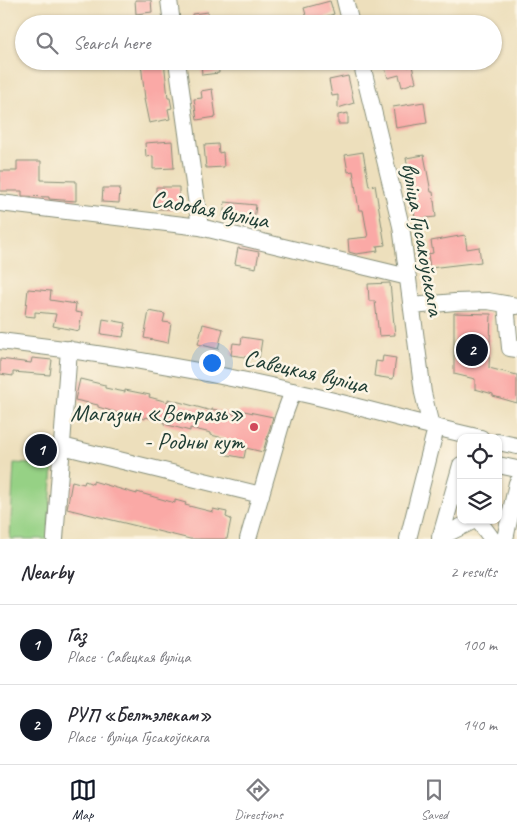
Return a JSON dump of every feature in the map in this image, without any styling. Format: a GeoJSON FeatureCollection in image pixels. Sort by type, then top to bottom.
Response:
{"type":"FeatureCollection","features":[{"type":"Feature","properties":{"kind":"street"},"geometry":{"type":"LineString","coordinates":[[169,0],[171,15]]}},
{"type":"Feature","properties":{"kind":"street"},"geometry":{"type":"LineString","coordinates":[[345,0],[349,15]]}},
{"type":"Feature","properties":{"kind":"street"},"geometry":{"type":"LineString","coordinates":[[178,70],[200,227]]}},
{"type":"Feature","properties":{"kind":"street","name":"вуліца Гусакоўскага"},"geometry":{"type":"LineString","coordinates":[[364,70],[401,226],[423,393],[434,427]]}},
{"type":"Feature","properties":{"kind":"street","name":"Садовая вуліца"},"geometry":{"type":"LineString","coordinates":[[0,203],[200,227],[408,277]]}},
{"type":"Feature","properties":{"kind":"street"},"geometry":{"type":"LineString","coordinates":[[412,306],[488,301],[512,305],[510,348],[517,350]]}},
{"type":"Feature","properties":{"kind":"street","name":"Савецкая вуліца"},"geometry":{"type":"LineString","coordinates":[[0,340],[163,364],[293,391],[464,434]]}},
{"type":"Feature","properties":{"kind":"street"},"geometry":{"type":"LineString","coordinates":[[54,539],[69,349]]}},
{"type":"Feature","properties":{"kind":"street"},"geometry":{"type":"LineString","coordinates":[[248,539],[293,391]]}},
{"type":"Feature","properties":{"kind":"street"},"geometry":{"type":"LineString","coordinates":[[408,539],[434,427]]}},
{"type":"Feature","properties":{"kind":"street"},"geometry":{"type":"LineString","coordinates":[[502,443],[517,446]]}},
{"type":"Feature","properties":{"kind":"street"},"geometry":{"type":"LineString","coordinates":[[62,446],[261,495]]}},
{"type":"Feature","properties":{"kind":"street"},"geometry":{"type":"LineString","coordinates":[[502,466],[517,469]]}},
{"type":"Feature","properties":{"kind":"street"},"geometry":{"type":"LineString","coordinates":[[505,539],[517,483]]}},
{"type":"Feature","properties":{"kind":"street"},"geometry":{"type":"LineString","coordinates":[[441,538],[457,493]]}},
{"type":"Feature","properties":{"kind":"street"},"geometry":{"type":"LineString","coordinates":[[502,507],[513,502]]}},
{"type":"Feature","properties":{"kind":"street"},"geometry":{"type":"LineString","coordinates":[[441,538],[468,524]]}},
{"type":"Feature","properties":{"kind":"street"},"geometry":{"type":"LineString","coordinates":[[479,524],[492,539]]}},
{"type":"Feature","properties":{"kind":"green space"},"geometry":{"type":"Polygon","coordinates":[[[14,463],[53,465],[48,539],[10,539],[14,463]]]}},
{"type":"Feature","properties":{"kind":"building"},"geometry":{"type":"Polygon","coordinates":[[[135,0],[151,0],[152,12],[136,14],[135,0]]]}},
{"type":"Feature","properties":{"kind":"building"},"geometry":{"type":"Polygon","coordinates":[[[330,1],[334,14],[306,15],[304,8],[330,1]]]}},
{"type":"Feature","properties":{"kind":"building"},"geometry":{"type":"Polygon","coordinates":[[[208,12],[208,15],[192,15],[208,12]]]}},
{"type":"Feature","properties":{"kind":"building"},"geometry":{"type":"Polygon","coordinates":[[[142,70],[165,70],[168,98],[170,98],[172,108],[168,109],[170,119],[149,123],[142,70]]]}},
{"type":"Feature","properties":{"kind":"building"},"geometry":{"type":"Polygon","coordinates":[[[202,70],[219,70],[219,73],[202,75],[202,70]]]}},
{"type":"Feature","properties":{"kind":"building"},"geometry":{"type":"Polygon","coordinates":[[[386,70],[413,70],[416,82],[402,87],[399,75],[388,78],[386,70]]]}},
{"type":"Feature","properties":{"kind":"building"},"geometry":{"type":"Polygon","coordinates":[[[348,76],[354,103],[338,108],[338,95],[332,96],[329,80],[348,76]]]}},
{"type":"Feature","properties":{"kind":"building"},"geometry":{"type":"Polygon","coordinates":[[[212,89],[216,117],[197,120],[194,99],[202,98],[201,91],[212,89]]]}},
{"type":"Feature","properties":{"kind":"building"},"geometry":{"type":"Polygon","coordinates":[[[424,102],[427,123],[396,128],[393,107],[424,102]]]}},
{"type":"Feature","properties":{"kind":"building"},"geometry":{"type":"Polygon","coordinates":[[[348,113],[348,124],[338,124],[338,115],[348,113]]]}},
{"type":"Feature","properties":{"kind":"building"},"geometry":{"type":"Polygon","coordinates":[[[172,141],[174,168],[153,169],[153,156],[146,157],[145,143],[172,141]]]}},
{"type":"Feature","properties":{"kind":"building"},"geometry":{"type":"Polygon","coordinates":[[[218,144],[219,153],[223,152],[224,167],[206,168],[204,145],[218,144]]]}},
{"type":"Feature","properties":{"kind":"building"},"geometry":{"type":"Polygon","coordinates":[[[363,152],[369,186],[375,185],[385,245],[377,246],[378,251],[356,254],[349,252],[348,239],[368,237],[363,210],[359,210],[353,171],[348,172],[345,155],[363,152]]]}},
{"type":"Feature","properties":{"kind":"building"},"geometry":{"type":"Polygon","coordinates":[[[424,155],[431,192],[433,192],[436,217],[415,219],[414,208],[410,208],[408,196],[413,196],[406,158],[424,155]]]}},
{"type":"Feature","properties":{"kind":"building"},"geometry":{"type":"Polygon","coordinates":[[[17,161],[41,161],[41,180],[76,181],[76,201],[22,196],[22,191],[0,191],[0,171],[17,171],[17,161]]]}},
{"type":"Feature","properties":{"kind":"building"},"geometry":{"type":"Polygon","coordinates":[[[156,187],[179,187],[179,209],[156,209],[156,187]]]}},
{"type":"Feature","properties":{"kind":"building"},"geometry":{"type":"Polygon","coordinates":[[[103,188],[120,188],[119,203],[102,202],[103,188]]]}},
{"type":"Feature","properties":{"kind":"building"},"geometry":{"type":"Polygon","coordinates":[[[225,202],[256,205],[254,220],[223,217],[225,202]]]}},
{"type":"Feature","properties":{"kind":"building"},"geometry":{"type":"Polygon","coordinates":[[[465,235],[467,249],[479,247],[481,262],[430,268],[428,254],[433,253],[431,241],[465,235]]]}},
{"type":"Feature","properties":{"kind":"building"},"geometry":{"type":"Polygon","coordinates":[[[238,248],[259,252],[256,268],[235,264],[238,248]]]}},
{"type":"Feature","properties":{"kind":"building"},"geometry":{"type":"Polygon","coordinates":[[[390,283],[395,335],[379,336],[375,301],[369,301],[368,284],[390,283]]]}},
{"type":"Feature","properties":{"kind":"building"},"geometry":{"type":"Polygon","coordinates":[[[28,289],[51,291],[50,300],[76,304],[75,312],[82,313],[79,331],[53,326],[56,314],[35,312],[35,317],[25,316],[28,289]]]}},
{"type":"Feature","properties":{"kind":"building"},"geometry":{"type":"Polygon","coordinates":[[[149,311],[165,314],[163,322],[171,323],[168,343],[144,338],[149,311]]]}},
{"type":"Feature","properties":{"kind":"building"},"geometry":{"type":"Polygon","coordinates":[[[454,313],[491,314],[489,368],[517,375],[517,403],[475,389],[475,379],[454,374],[454,313]]]}},
{"type":"Feature","properties":{"kind":"building"},"geometry":{"type":"Polygon","coordinates":[[[103,319],[126,323],[123,337],[101,334],[103,319]]]}},
{"type":"Feature","properties":{"kind":"building"},"geometry":{"type":"Polygon","coordinates":[[[203,324],[223,329],[218,349],[198,344],[203,324]]]}},
{"type":"Feature","properties":{"kind":"building"},"geometry":{"type":"Polygon","coordinates":[[[242,337],[262,340],[259,359],[231,355],[233,343],[241,344],[242,337]]]}},
{"type":"Feature","properties":{"kind":"building"},"geometry":{"type":"Polygon","coordinates":[[[383,356],[396,358],[393,379],[374,376],[376,361],[382,362],[383,356]]]}},
{"type":"Feature","properties":{"kind":"building"},"geometry":{"type":"Polygon","coordinates":[[[32,358],[52,360],[50,375],[13,372],[13,376],[0,374],[0,359],[31,363],[32,358]]]}},
{"type":"Feature","properties":{"kind":"building"},"geometry":{"type":"Polygon","coordinates":[[[80,379],[105,385],[105,388],[150,395],[149,397],[168,402],[168,399],[212,411],[212,409],[238,415],[239,410],[273,417],[263,452],[246,448],[244,458],[223,454],[227,439],[211,435],[211,433],[190,428],[190,431],[164,424],[164,421],[145,417],[145,419],[126,413],[125,415],[98,407],[98,405],[75,400],[80,379]]]}},
{"type":"Feature","properties":{"kind":"building"},"geometry":{"type":"Polygon","coordinates":[[[72,481],[84,484],[85,481],[93,484],[93,481],[175,503],[175,500],[186,503],[185,505],[213,512],[213,509],[227,512],[226,517],[231,519],[227,539],[190,539],[67,509],[72,481]]]}},
{"type":"Feature","properties":{"kind":"place","name":"РУП «Белтэлекам»"},"geometry":{"type":"Point","coordinates":[472,350]}},
{"type":"Feature","properties":{"kind":"place","name":"Магазин «Ветразь» - Родны кут"},"geometry":{"type":"Point","coordinates":[254,427]}},
{"type":"Feature","properties":{"kind":"place","name":"Газ"},"geometry":{"type":"Point","coordinates":[41,450]}}]}
